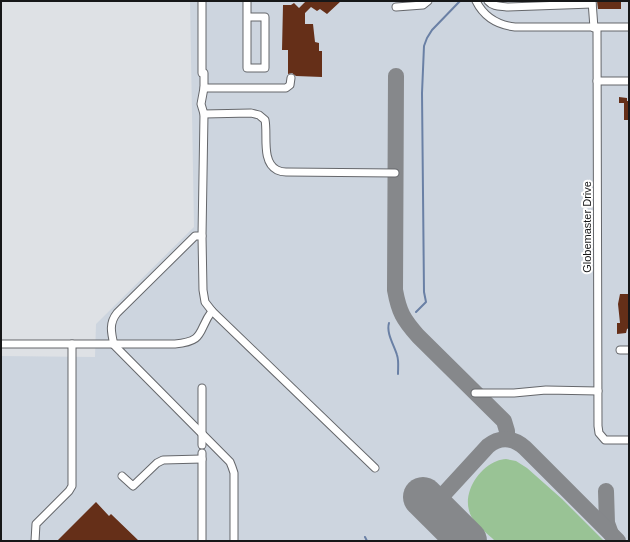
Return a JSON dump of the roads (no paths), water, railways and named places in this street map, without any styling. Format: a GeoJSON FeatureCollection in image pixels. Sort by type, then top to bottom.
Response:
{"type":"FeatureCollection","features":[{"type":"Feature","properties":{"kind":"street"},"geometry":{"type":"LineString","coordinates":[[202,1],[204,88],[201,104],[204,114],[202,236],[203,290],[205,302],[212,311],[375,468]]}},
{"type":"Feature","properties":{"kind":"street"},"geometry":{"type":"LineString","coordinates":[[247,1],[247,17],[247,68],[265,68],[265,17],[247,17]]}},
{"type":"Feature","properties":{"kind":"street"},"geometry":{"type":"LineString","coordinates":[[396,8],[423,5],[428,1]]}},
{"type":"Feature","properties":{"kind":"street"},"geometry":{"type":"LineString","coordinates":[[476,1],[484,14],[503,26],[596,28],[629,27]]}},
{"type":"Feature","properties":{"kind":"street"},"geometry":{"type":"LineString","coordinates":[[488,1],[496,6],[592,3]]}},
{"type":"Feature","properties":{"kind":"street","name":"Globemaster Drive"},"geometry":{"type":"LineString","coordinates":[[592,3],[596,28],[597,81],[598,426],[599,433],[605,440],[629,440]]}},
{"type":"Feature","properties":{"kind":"street"},"geometry":{"type":"LineString","coordinates":[[204,88],[286,88],[290,85],[291,78]]}},
{"type":"Feature","properties":{"kind":"street"},"geometry":{"type":"LineString","coordinates":[[597,81],[629,81]]}},
{"type":"Feature","properties":{"kind":"street"},"geometry":{"type":"LineString","coordinates":[[204,114],[251,113],[259,115],[266,120],[267,152],[269,162],[276,170],[286,172],[395,173]]}},
{"type":"Feature","properties":{"kind":"street"},"geometry":{"type":"LineString","coordinates":[[202,236],[195,236],[117,313],[112,319],[111,326],[114,344],[230,462],[234,473],[234,541]]}},
{"type":"Feature","properties":{"kind":"street"},"geometry":{"type":"LineString","coordinates":[[1,344],[187,343],[196,339],[206,319],[212,311]]}},
{"type":"Feature","properties":{"kind":"street"},"geometry":{"type":"LineString","coordinates":[[35,541],[36,524],[69,491],[72,486],[72,344]]}},
{"type":"Feature","properties":{"kind":"street"},"geometry":{"type":"LineString","coordinates":[[620,350],[629,350]]}},
{"type":"Feature","properties":{"kind":"street"},"geometry":{"type":"LineString","coordinates":[[202,388],[202,541]]}},
{"type":"Feature","properties":{"kind":"street"},"geometry":{"type":"LineString","coordinates":[[475,393],[514,393],[546,390],[598,391]]}},
{"type":"Feature","properties":{"kind":"street"},"geometry":{"type":"LineString","coordinates":[[122,476],[133,486],[157,462],[202,452]]}},
{"type":"Feature","properties":{"kind":"waterway"},"geometry":{"type":"LineString","coordinates":[[416,312],[426,302],[424,292],[422,93],[424,46],[432,30],[460,1]]}},
{"type":"Feature","properties":{"kind":"waterway"},"geometry":{"type":"LineString","coordinates":[[389,323],[389,335],[398,357],[398,374]]}},
{"type":"Feature","properties":{"kind":"waterway"},"geometry":{"type":"LineString","coordinates":[[365,537],[367,541]]}}]}
